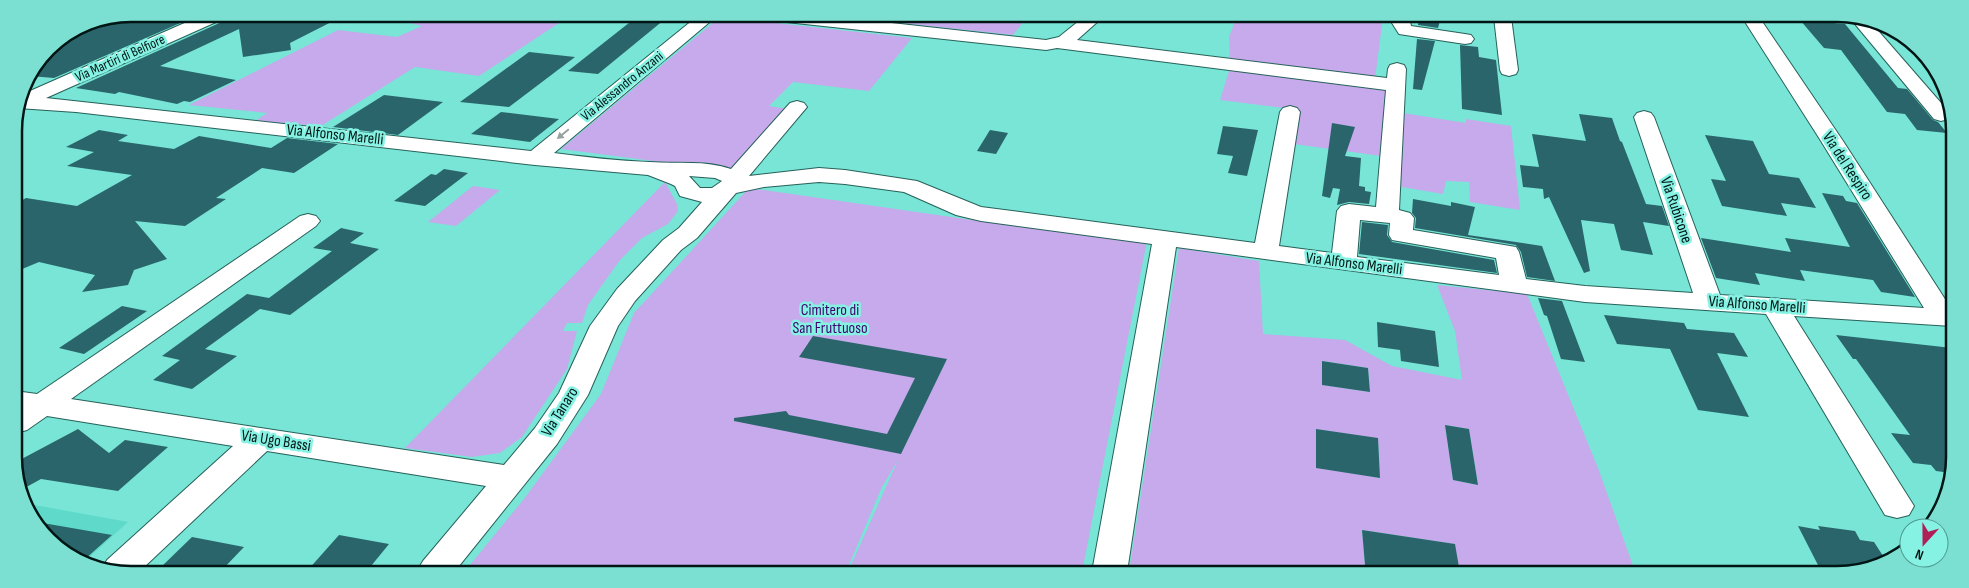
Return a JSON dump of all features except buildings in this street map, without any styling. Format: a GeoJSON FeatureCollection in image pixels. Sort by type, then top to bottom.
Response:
{"type":"FeatureCollection","features":[{"type":"Feature","properties":{"kind":"street"},"geometry":{"type":"LineString","coordinates":[[1059,43],[1069,38],[1087,22]]}},
{"type":"Feature","properties":{"kind":"street"},"geometry":{"type":"LineString","coordinates":[[1401,22],[1405,30],[1465,39]]}},
{"type":"Feature","properties":{"kind":"street"},"geometry":{"type":"LineString","coordinates":[[1503,22],[1509,70]]}},
{"type":"Feature","properties":{"kind":"street","name":"Via del Respiro"},"geometry":{"type":"LineString","coordinates":[[1753,22],[1947,317]]}},
{"type":"Feature","properties":{"kind":"street","name":"Via Martiri di Belfiore"},"geometry":{"type":"LineString","coordinates":[[28,99],[199,23]]}},
{"type":"Feature","properties":{"kind":"street","name":"Via Alessandro Anzani"},"geometry":{"type":"LineString","coordinates":[[535,158],[701,23]]}},
{"type":"Feature","properties":{"kind":"street"},"geometry":{"type":"LineString","coordinates":[[837,23],[1039,45],[1059,43],[1396,77],[1387,216]]}},
{"type":"Feature","properties":{"kind":"street"},"geometry":{"type":"LineString","coordinates":[[1865,26],[1941,115]]}},
{"type":"Feature","properties":{"kind":"street","name":"Via Alfonso Marelli"},"geometry":{"type":"LineString","coordinates":[[26,102],[86,107],[535,158],[651,169],[689,169],[727,180],[771,180],[830,175],[896,183],[909,186],[972,212],[1585,294],[1947,317]]}},
{"type":"Feature","properties":{"kind":"street","name":"Via Tanaro"},"geometry":{"type":"LineString","coordinates":[[439,566],[546,436],[573,395],[604,326],[620,303],[672,245],[688,233],[727,180],[796,107]]}},
{"type":"Feature","properties":{"kind":"street"},"geometry":{"type":"LineString","coordinates":[[1266,252],[1290,112]]}},
{"type":"Feature","properties":{"kind":"street","name":"Via Rubicone"},"geometry":{"type":"LineString","coordinates":[[1644,117],[1709,302]]}},
{"type":"Feature","properties":{"kind":"street","name":"Via Alfonso Marelli"},"geometry":{"type":"LineString","coordinates":[[651,169],[669,174],[692,193],[702,195],[727,180]]}},
{"type":"Feature","properties":{"kind":"street","name":"Via Tanaro"},"geometry":{"type":"LineString","coordinates":[[672,245],[690,211],[686,187]]}},
{"type":"Feature","properties":{"kind":"street"},"geometry":{"type":"LineString","coordinates":[[1344,263],[1349,211],[1402,218],[1401,235],[1507,252],[1514,285]]}},
{"type":"Feature","properties":{"kind":"street"},"geometry":{"type":"LineString","coordinates":[[28,403],[308,220]]}},
{"type":"Feature","properties":{"kind":"street"},"geometry":{"type":"LineString","coordinates":[[1111,565],[1165,239]]}},
{"type":"Feature","properties":{"kind":"street"},"geometry":{"type":"LineString","coordinates":[[1775,306],[1897,506]]}},
{"type":"Feature","properties":{"kind":"street","name":"Via Ugo Bassi"},"geometry":{"type":"LineString","coordinates":[[28,403],[511,478]]}},
{"type":"Feature","properties":{"kind":"street"},"geometry":{"type":"LineString","coordinates":[[124,565],[260,439]]}},
{"type":"Feature","properties":{"kind":"shaded area"},"geometry":{"type":"Polygon","coordinates":[[[34,505],[128,522],[90,557],[77,551],[54,534],[34,505]]]}},
{"type":"Feature","properties":{"kind":"green space"},"geometry":{"type":"Polygon","coordinates":[[[1023,22],[1013,35],[896,23],[1023,22]]]}},
{"type":"Feature","properties":{"kind":"green space"},"geometry":{"type":"Polygon","coordinates":[[[1235,22],[1382,22],[1375,79],[1388,88],[1381,156],[1294,144],[1299,110],[1220,100],[1230,68],[1229,37],[1235,22]]]}},
{"type":"Feature","properties":{"kind":"green space"},"geometry":{"type":"Polygon","coordinates":[[[409,23],[559,23],[479,76],[415,67],[321,126],[255,121],[267,113],[189,105],[338,30],[397,37],[422,26],[409,23]]]}},
{"type":"Feature","properties":{"kind":"green space"},"geometry":{"type":"Polygon","coordinates":[[[713,23],[771,23],[912,38],[869,91],[793,82],[769,106],[788,109],[730,171],[561,149],[713,23]]]}},
{"type":"Feature","properties":{"kind":"green space"},"geometry":{"type":"Polygon","coordinates":[[[1403,113],[1466,123],[1466,119],[1511,126],[1520,210],[1470,202],[1469,182],[1446,181],[1443,194],[1396,186],[1403,113]]]}},
{"type":"Feature","properties":{"kind":"green space"},"geometry":{"type":"Polygon","coordinates":[[[665,182],[677,204],[678,211],[668,224],[642,238],[620,260],[588,305],[582,323],[567,323],[563,331],[577,331],[567,369],[522,437],[500,453],[472,457],[405,448],[665,182]]]}},
{"type":"Feature","properties":{"kind":"green space"},"geometry":{"type":"Polygon","coordinates":[[[473,186],[500,190],[456,226],[428,222],[473,186]]]}},
{"type":"Feature","properties":{"kind":"green space","name":"Cimitero di San Fruttuoso"},"geometry":{"type":"Polygon","coordinates":[[[749,188],[1000,224],[1147,241],[1083,565],[851,566],[898,460],[882,487],[849,566],[469,566],[524,499],[601,394],[634,313],[749,188]]]}},
{"type":"Feature","properties":{"kind":"green space"},"geometry":{"type":"Polygon","coordinates":[[[1179,248],[1259,261],[1263,334],[1345,340],[1392,366],[1462,380],[1455,331],[1437,285],[1527,294],[1598,468],[1633,565],[1458,565],[1454,544],[1362,530],[1365,565],[1367,565],[1130,565],[1179,248]],[[1323,361],[1323,385],[1370,392],[1368,368],[1323,361]],[[1445,425],[1453,480],[1478,485],[1469,429],[1445,425]],[[1316,429],[1316,467],[1380,478],[1378,439],[1316,429]]]}}]}
